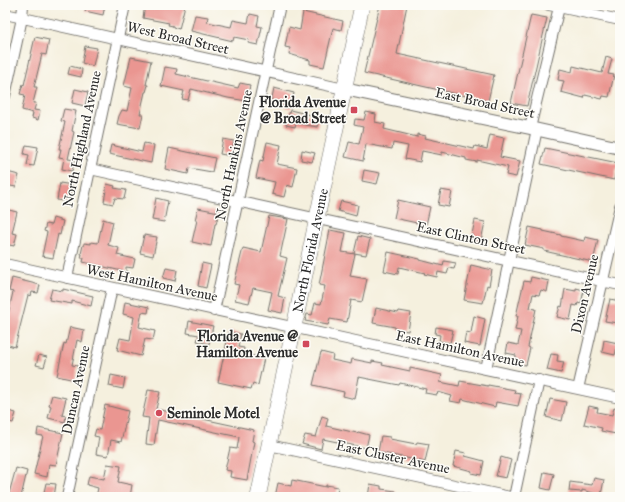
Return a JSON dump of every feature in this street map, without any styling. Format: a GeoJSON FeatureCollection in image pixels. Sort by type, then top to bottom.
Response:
{"type":"FeatureCollection","features":[{"type":"Feature","properties":{"kind":"main road","name":"North Florida Avenue"},"geometry":{"type":"LineString","coordinates":[[258,497],[362,5]]}},
{"type":"Feature","properties":{"kind":"street"},"geometry":{"type":"LineString","coordinates":[[5,96],[22,18],[23,5]]}},
{"type":"Feature","properties":{"kind":"street","name":"North Highland Avenue"},"geometry":{"type":"LineString","coordinates":[[67,278],[125,5]]}},
{"type":"Feature","properties":{"kind":"street","name":"North Hankins Avenue"},"geometry":{"type":"LineString","coordinates":[[214,311],[280,5]]}},
{"type":"Feature","properties":{"kind":"street"},"geometry":{"type":"LineString","coordinates":[[486,368],[509,261],[558,6],[620,20]]}},
{"type":"Feature","properties":{"kind":"street","name":"West Broad Street"},"geometry":{"type":"LineString","coordinates":[[5,14],[344,89]]}},
{"type":"Feature","properties":{"kind":"street","name":"East Broad Street"},"geometry":{"type":"LineString","coordinates":[[344,89],[620,148]]}},
{"type":"Feature","properties":{"kind":"street","name":"East Clinton Street"},"geometry":{"type":"LineString","coordinates":[[90,169],[620,285]]}},
{"type":"Feature","properties":{"kind":"street","name":"Dixon Avenue"},"geometry":{"type":"LineString","coordinates":[[578,389],[620,206]]}},
{"type":"Feature","properties":{"kind":"street","name":"West Hamilton Avenue"},"geometry":{"type":"LineString","coordinates":[[5,264],[294,328]]}},
{"type":"Feature","properties":{"kind":"street","name":"Duncan Avenue"},"geometry":{"type":"LineString","coordinates":[[67,497],[112,288]]}},
{"type":"Feature","properties":{"kind":"street","name":"East Hamilton Avenue"},"geometry":{"type":"LineString","coordinates":[[294,328],[620,398]]}},
{"type":"Feature","properties":{"kind":"street"},"geometry":{"type":"LineString","coordinates":[[514,497],[539,380]]}},
{"type":"Feature","properties":{"kind":"street","name":"East Cluster Avenue"},"geometry":{"type":"LineString","coordinates":[[269,445],[510,497]]}},
{"type":"Feature","properties":{"kind":"building"},"geometry":{"type":"Polygon","coordinates":[[[87,5],[105,5],[103,15],[85,11],[87,5]]]}},
{"type":"Feature","properties":{"kind":"building"},"geometry":{"type":"Polygon","coordinates":[[[145,5],[185,5],[179,29],[168,25],[169,23],[143,18],[145,5]]]}},
{"type":"Feature","properties":{"kind":"building"},"geometry":{"type":"Polygon","coordinates":[[[380,5],[407,5],[397,54],[494,75],[488,101],[364,73],[380,5]]]}},
{"type":"Feature","properties":{"kind":"building"},"geometry":{"type":"Polygon","coordinates":[[[303,12],[343,21],[341,30],[333,28],[324,67],[310,64],[310,60],[289,54],[290,48],[285,47],[289,27],[300,30],[303,12]]]}},
{"type":"Feature","properties":{"kind":"building"},"geometry":{"type":"Polygon","coordinates":[[[250,14],[259,16],[257,26],[262,27],[258,45],[248,43],[249,40],[234,37],[233,41],[191,31],[195,15],[208,17],[207,22],[231,27],[233,20],[248,23],[250,14]]]}},
{"type":"Feature","properties":{"kind":"building"},"geometry":{"type":"Polygon","coordinates":[[[531,15],[547,18],[527,106],[511,103],[531,15]]]}},
{"type":"Feature","properties":{"kind":"building"},"geometry":{"type":"Polygon","coordinates":[[[35,37],[49,40],[46,55],[42,54],[34,87],[37,87],[33,103],[36,103],[34,110],[40,111],[38,120],[32,118],[33,113],[22,110],[25,95],[20,94],[23,84],[24,85],[35,37]]]}},
{"type":"Feature","properties":{"kind":"building"},"geometry":{"type":"Polygon","coordinates":[[[85,46],[97,48],[93,66],[82,63],[85,46]]]}},
{"type":"Feature","properties":{"kind":"building"},"geometry":{"type":"Polygon","coordinates":[[[131,57],[151,61],[146,85],[148,85],[140,114],[143,114],[140,128],[117,124],[122,110],[127,111],[132,88],[124,86],[131,57]]]}},
{"type":"Feature","properties":{"kind":"building"},"geometry":{"type":"Polygon","coordinates":[[[606,57],[612,59],[608,74],[614,75],[609,97],[603,96],[602,99],[585,95],[584,98],[561,92],[564,81],[558,80],[560,69],[572,72],[573,66],[602,73],[606,57]]]}},
{"type":"Feature","properties":{"kind":"building"},"geometry":{"type":"Polygon","coordinates":[[[70,66],[82,69],[81,77],[68,74],[70,66]]]}},
{"type":"Feature","properties":{"kind":"building"},"geometry":{"type":"Polygon","coordinates":[[[165,67],[177,69],[176,74],[238,88],[240,83],[250,85],[247,101],[191,89],[188,100],[182,99],[184,91],[161,86],[165,67]]]}},
{"type":"Feature","properties":{"kind":"building"},"geometry":{"type":"Polygon","coordinates":[[[274,88],[294,93],[291,108],[271,102],[274,88]]]}},
{"type":"Feature","properties":{"kind":"building"},"geometry":{"type":"Polygon","coordinates":[[[75,89],[88,92],[85,106],[72,103],[75,89]]]}},
{"type":"Feature","properties":{"kind":"building"},"geometry":{"type":"Polygon","coordinates":[[[64,109],[76,111],[72,131],[74,132],[68,159],[75,160],[72,171],[62,169],[64,158],[59,157],[61,149],[59,149],[65,122],[61,121],[64,109]]]}},
{"type":"Feature","properties":{"kind":"building"},"geometry":{"type":"Polygon","coordinates":[[[290,110],[319,117],[317,127],[296,123],[295,127],[286,125],[290,110]]]}},
{"type":"Feature","properties":{"kind":"building"},"geometry":{"type":"Polygon","coordinates":[[[366,112],[376,114],[375,122],[385,124],[384,129],[417,137],[417,134],[426,136],[425,138],[474,149],[475,146],[487,149],[490,135],[504,138],[500,157],[520,161],[516,177],[506,175],[508,167],[477,160],[477,162],[466,160],[466,158],[442,152],[442,155],[422,151],[420,162],[405,159],[408,146],[393,143],[392,149],[366,144],[363,161],[345,157],[349,142],[359,144],[363,127],[354,125],[355,119],[364,120],[366,112]]]}},
{"type":"Feature","properties":{"kind":"building"},"geometry":{"type":"Polygon","coordinates":[[[223,139],[234,141],[231,156],[220,154],[223,139]]]}},
{"type":"Feature","properties":{"kind":"building"},"geometry":{"type":"Polygon","coordinates":[[[267,142],[281,145],[277,164],[297,168],[293,187],[287,185],[284,197],[272,194],[275,182],[256,178],[260,160],[263,161],[267,142]]]}},
{"type":"Feature","properties":{"kind":"building"},"geometry":{"type":"Polygon","coordinates":[[[144,143],[154,145],[151,163],[109,154],[111,145],[142,152],[144,143]]]}},
{"type":"Feature","properties":{"kind":"building"},"geometry":{"type":"Polygon","coordinates":[[[26,145],[38,147],[34,166],[27,165],[29,155],[24,154],[26,145]]]}},
{"type":"Feature","properties":{"kind":"building"},"geometry":{"type":"Polygon","coordinates":[[[169,148],[215,158],[212,172],[189,168],[188,174],[165,169],[169,148]]]}},
{"type":"Feature","properties":{"kind":"building"},"geometry":{"type":"Polygon","coordinates":[[[545,148],[618,163],[614,180],[541,164],[545,148]]]}},
{"type":"Feature","properties":{"kind":"building"},"geometry":{"type":"Polygon","coordinates":[[[302,150],[315,153],[312,162],[301,160],[302,150]]]}},
{"type":"Feature","properties":{"kind":"building"},"geometry":{"type":"Polygon","coordinates":[[[364,170],[380,173],[377,184],[362,181],[364,170]]]}},
{"type":"Feature","properties":{"kind":"building"},"geometry":{"type":"Polygon","coordinates":[[[7,172],[19,175],[16,187],[5,185],[7,172]]]}},
{"type":"Feature","properties":{"kind":"building"},"geometry":{"type":"Polygon","coordinates":[[[60,183],[72,185],[68,202],[57,200],[60,183]]]}},
{"type":"Feature","properties":{"kind":"building"},"geometry":{"type":"Polygon","coordinates":[[[107,184],[115,186],[114,188],[126,190],[124,199],[115,198],[113,204],[104,202],[107,184]]]}},
{"type":"Feature","properties":{"kind":"building"},"geometry":{"type":"Polygon","coordinates":[[[441,190],[452,192],[449,207],[438,205],[441,190]]]}},
{"type":"Feature","properties":{"kind":"building"},"geometry":{"type":"Polygon","coordinates":[[[156,198],[168,201],[164,222],[152,220],[156,198]]]}},
{"type":"Feature","properties":{"kind":"building"},"geometry":{"type":"Polygon","coordinates":[[[398,200],[430,207],[426,225],[394,218],[398,200]]]}},
{"type":"Feature","properties":{"kind":"building"},"geometry":{"type":"Polygon","coordinates":[[[341,201],[358,205],[356,216],[338,211],[341,201]]]}},
{"type":"Feature","properties":{"kind":"building"},"geometry":{"type":"Polygon","coordinates":[[[198,208],[219,212],[211,246],[192,242],[198,208]]]}},
{"type":"Feature","properties":{"kind":"building"},"geometry":{"type":"Polygon","coordinates":[[[5,209],[17,212],[12,233],[17,234],[14,246],[5,244],[5,209]]]}},
{"type":"Feature","properties":{"kind":"building"},"geometry":{"type":"Polygon","coordinates":[[[269,216],[288,219],[280,256],[287,258],[278,296],[285,298],[282,313],[268,310],[272,292],[253,288],[249,303],[235,300],[239,285],[234,284],[243,248],[261,252],[269,216]]]}},
{"type":"Feature","properties":{"kind":"building"},"geometry":{"type":"Polygon","coordinates":[[[53,218],[63,221],[60,235],[58,234],[53,258],[42,256],[47,232],[44,231],[46,224],[51,225],[53,218]]]}},
{"type":"Feature","properties":{"kind":"building"},"geometry":{"type":"Polygon","coordinates":[[[103,219],[113,222],[108,245],[119,248],[117,255],[135,259],[133,268],[126,267],[126,272],[83,262],[84,258],[81,258],[84,243],[98,243],[103,219]]]}},
{"type":"Feature","properties":{"kind":"building"},"geometry":{"type":"Polygon","coordinates":[[[475,220],[485,222],[481,241],[471,239],[475,220]]]}},
{"type":"Feature","properties":{"kind":"building"},"geometry":{"type":"Polygon","coordinates":[[[529,227],[584,241],[585,237],[598,240],[593,262],[544,251],[544,249],[525,245],[529,227]]]}},
{"type":"Feature","properties":{"kind":"building"},"geometry":{"type":"Polygon","coordinates":[[[330,230],[346,233],[342,252],[355,254],[350,276],[367,279],[362,302],[351,300],[347,322],[330,319],[328,325],[305,321],[307,314],[312,315],[315,303],[321,304],[325,286],[319,285],[330,230]]]}},
{"type":"Feature","properties":{"kind":"building"},"geometry":{"type":"Polygon","coordinates":[[[144,235],[157,237],[153,256],[140,253],[144,235]]]}},
{"type":"Feature","properties":{"kind":"building"},"geometry":{"type":"Polygon","coordinates":[[[358,236],[370,239],[366,255],[354,253],[358,236]]]}},
{"type":"Feature","properties":{"kind":"building"},"geometry":{"type":"Polygon","coordinates":[[[388,252],[443,266],[444,261],[456,263],[454,269],[449,268],[447,274],[438,272],[437,277],[399,267],[398,274],[384,271],[388,252]]]}},
{"type":"Feature","properties":{"kind":"building"},"geometry":{"type":"Polygon","coordinates":[[[202,263],[211,265],[206,288],[198,286],[202,263]]]}},
{"type":"Feature","properties":{"kind":"building"},"geometry":{"type":"Polygon","coordinates":[[[471,265],[492,270],[489,286],[487,285],[483,303],[464,300],[471,265]]]}},
{"type":"Feature","properties":{"kind":"building"},"geometry":{"type":"Polygon","coordinates":[[[166,268],[177,270],[175,281],[163,278],[166,268]]]}},
{"type":"Feature","properties":{"kind":"building"},"geometry":{"type":"Polygon","coordinates":[[[531,277],[549,281],[547,292],[541,290],[539,295],[533,294],[530,308],[536,309],[526,365],[515,363],[516,355],[506,353],[508,343],[518,345],[521,331],[515,330],[518,316],[516,316],[524,281],[530,282],[531,277]]]}},
{"type":"Feature","properties":{"kind":"building"},"geometry":{"type":"Polygon","coordinates":[[[12,278],[40,285],[38,293],[32,292],[31,296],[28,295],[15,347],[5,344],[5,328],[13,292],[9,291],[12,278]]]}},
{"type":"Feature","properties":{"kind":"building"},"geometry":{"type":"Polygon","coordinates":[[[576,288],[584,290],[581,304],[578,303],[577,306],[573,305],[570,320],[557,317],[560,306],[562,307],[565,289],[576,291],[576,288]]]}},
{"type":"Feature","properties":{"kind":"building"},"geometry":{"type":"Polygon","coordinates":[[[52,289],[63,291],[63,289],[93,296],[91,306],[72,301],[72,304],[49,300],[52,289]]]}},
{"type":"Feature","properties":{"kind":"building"},"geometry":{"type":"Polygon","coordinates":[[[610,299],[620,301],[617,323],[605,321],[610,299]]]}},
{"type":"Feature","properties":{"kind":"building"},"geometry":{"type":"Polygon","coordinates":[[[125,302],[149,307],[148,313],[142,312],[139,327],[155,331],[153,340],[145,339],[141,356],[117,350],[120,338],[130,340],[134,317],[123,314],[125,302]]]}},
{"type":"Feature","properties":{"kind":"building"},"geometry":{"type":"Polygon","coordinates":[[[376,308],[398,313],[399,311],[411,313],[408,331],[373,323],[376,308]]]}},
{"type":"Feature","properties":{"kind":"building"},"geometry":{"type":"Polygon","coordinates":[[[474,316],[485,319],[480,346],[464,343],[466,332],[471,333],[474,316]]]}},
{"type":"Feature","properties":{"kind":"building"},"geometry":{"type":"Polygon","coordinates":[[[189,321],[213,326],[209,344],[197,341],[199,335],[187,333],[189,321]]]}},
{"type":"Feature","properties":{"kind":"building"},"geometry":{"type":"Polygon","coordinates":[[[70,327],[84,330],[82,342],[77,340],[72,365],[78,366],[75,380],[57,376],[64,343],[66,344],[70,327]]]}},
{"type":"Feature","properties":{"kind":"building"},"geometry":{"type":"Polygon","coordinates":[[[436,327],[453,330],[450,343],[439,341],[440,335],[435,334],[436,327]]]}},
{"type":"Feature","properties":{"kind":"building"},"geometry":{"type":"Polygon","coordinates":[[[229,332],[241,334],[238,347],[244,348],[243,354],[264,358],[258,385],[253,383],[251,389],[218,382],[229,332]]]}},
{"type":"Feature","properties":{"kind":"building"},"geometry":{"type":"Polygon","coordinates":[[[604,340],[618,343],[615,355],[602,352],[604,340]]]}},
{"type":"Feature","properties":{"kind":"building"},"geometry":{"type":"Polygon","coordinates":[[[321,352],[333,355],[332,360],[351,364],[352,359],[372,363],[372,361],[383,363],[382,365],[410,371],[410,368],[442,375],[440,382],[459,386],[460,381],[488,385],[515,390],[514,393],[521,394],[518,406],[496,402],[495,407],[462,399],[461,403],[450,401],[452,396],[438,392],[437,395],[425,393],[426,389],[400,383],[399,385],[359,377],[355,399],[343,396],[344,392],[313,385],[321,352]]]}},
{"type":"Feature","properties":{"kind":"building"},"geometry":{"type":"Polygon","coordinates":[[[551,354],[558,355],[557,361],[564,362],[561,373],[547,370],[551,354]]]}},
{"type":"Feature","properties":{"kind":"building"},"geometry":{"type":"Polygon","coordinates":[[[39,355],[47,357],[44,367],[36,365],[39,355]]]}},
{"type":"Feature","properties":{"kind":"building"},"geometry":{"type":"Polygon","coordinates":[[[111,375],[125,378],[123,389],[109,386],[111,375]]]}},
{"type":"Feature","properties":{"kind":"building"},"geometry":{"type":"Polygon","coordinates":[[[148,390],[160,392],[156,409],[254,430],[252,441],[254,442],[247,480],[230,477],[231,471],[225,470],[230,448],[237,449],[239,437],[158,420],[154,445],[146,444],[149,418],[142,417],[148,390]]]}},
{"type":"Feature","properties":{"kind":"building"},"geometry":{"type":"Polygon","coordinates":[[[52,395],[66,398],[62,415],[66,416],[65,422],[48,418],[51,406],[49,405],[52,395]]]}},
{"type":"Feature","properties":{"kind":"building"},"geometry":{"type":"Polygon","coordinates":[[[550,399],[566,402],[562,421],[546,417],[550,399]]]}},
{"type":"Feature","properties":{"kind":"building"},"geometry":{"type":"Polygon","coordinates":[[[105,405],[128,411],[121,442],[111,440],[108,456],[96,454],[99,437],[94,436],[96,429],[100,430],[105,405]]]}},
{"type":"Feature","properties":{"kind":"building"},"geometry":{"type":"Polygon","coordinates":[[[589,406],[598,408],[597,412],[612,415],[614,408],[620,410],[616,434],[601,431],[602,428],[584,424],[589,406]]]}},
{"type":"Feature","properties":{"kind":"building"},"geometry":{"type":"Polygon","coordinates":[[[8,411],[16,413],[13,423],[6,421],[8,411]]]}},
{"type":"Feature","properties":{"kind":"building"},"geometry":{"type":"Polygon","coordinates":[[[322,416],[328,418],[326,426],[369,435],[366,448],[323,439],[321,449],[302,444],[305,435],[316,437],[322,416]]]}},
{"type":"Feature","properties":{"kind":"building"},"geometry":{"type":"Polygon","coordinates":[[[38,428],[63,433],[56,465],[49,464],[47,477],[34,474],[43,436],[37,435],[38,428]]]}},
{"type":"Feature","properties":{"kind":"building"},"geometry":{"type":"Polygon","coordinates":[[[381,436],[416,444],[417,442],[429,444],[425,462],[378,452],[381,436]]]}},
{"type":"Feature","properties":{"kind":"building"},"geometry":{"type":"Polygon","coordinates":[[[456,451],[466,453],[465,456],[484,461],[481,475],[453,466],[456,451]]]}},
{"type":"Feature","properties":{"kind":"building"},"geometry":{"type":"Polygon","coordinates":[[[501,457],[511,460],[506,478],[496,476],[501,457]]]}},
{"type":"Feature","properties":{"kind":"building"},"geometry":{"type":"Polygon","coordinates":[[[107,464],[121,466],[118,482],[132,485],[130,497],[96,497],[98,488],[87,485],[89,476],[104,479],[107,464]]]}},
{"type":"Feature","properties":{"kind":"building"},"geometry":{"type":"Polygon","coordinates":[[[16,468],[27,471],[21,497],[8,497],[16,468]]]}},
{"type":"Feature","properties":{"kind":"building"},"geometry":{"type":"Polygon","coordinates":[[[544,472],[554,474],[550,490],[541,488],[544,472]]]}},
{"type":"Feature","properties":{"kind":"building"},"geometry":{"type":"Polygon","coordinates":[[[594,478],[604,480],[601,495],[582,490],[582,492],[569,491],[570,482],[592,485],[594,478]]]}},
{"type":"Feature","properties":{"kind":"building"},"geometry":{"type":"Polygon","coordinates":[[[292,480],[326,487],[326,485],[338,487],[336,497],[275,497],[278,483],[291,486],[292,480]]]}},
{"type":"Feature","properties":{"kind":"building"},"geometry":{"type":"Polygon","coordinates":[[[46,483],[56,484],[54,497],[43,497],[46,483]]]}},
{"type":"Feature","properties":{"kind":"building"},"geometry":{"type":"Polygon","coordinates":[[[370,484],[381,486],[381,489],[396,491],[395,497],[368,497],[370,484]]]}},
{"type":"Feature","properties":{"kind":"place","name":"Florida Avenue @ Broad Street"},"geometry":{"type":"Point","coordinates":[354,110]}},
{"type":"Feature","properties":{"kind":"place","name":"Florida Avenue @ Hamilton Avenue"},"geometry":{"type":"Point","coordinates":[306,344]}},
{"type":"Feature","properties":{"kind":"place","name":"Seminole Motel"},"geometry":{"type":"Point","coordinates":[159,413]}}]}
